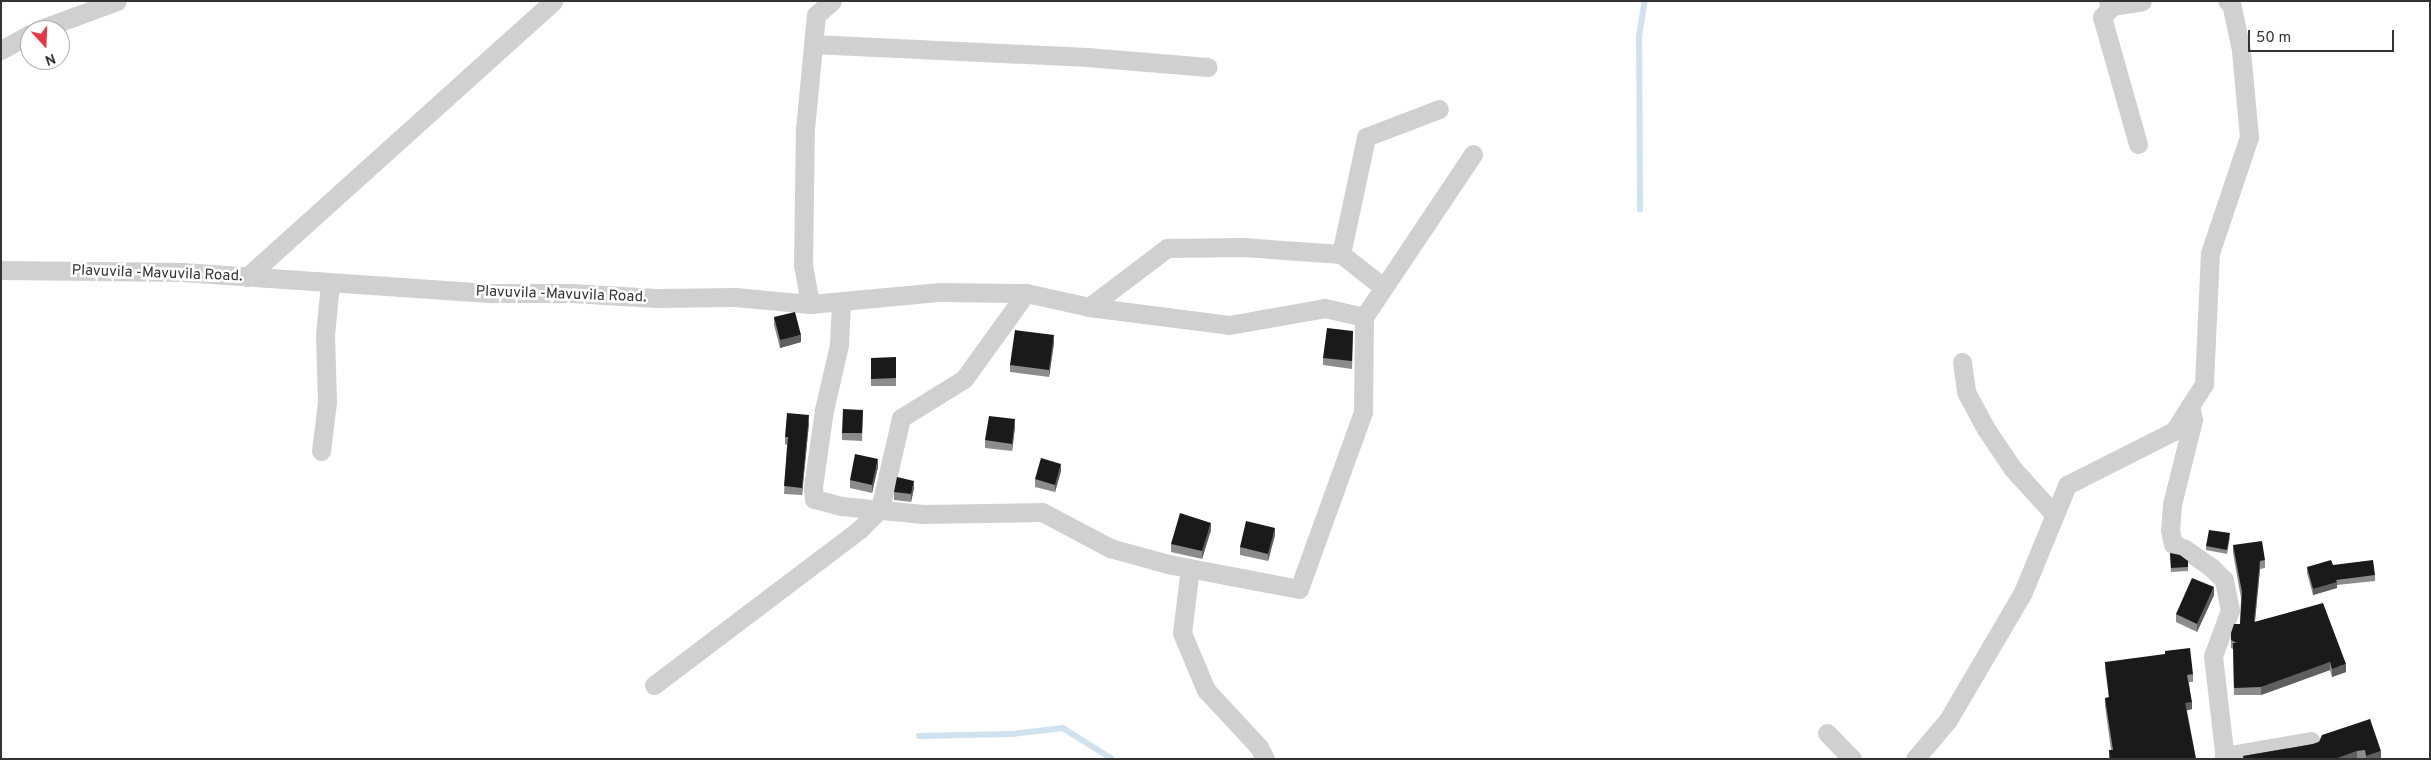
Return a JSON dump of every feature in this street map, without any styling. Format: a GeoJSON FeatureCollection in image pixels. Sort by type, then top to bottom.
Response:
{"type":"FeatureCollection","features":[{"type":"Feature","properties":{"kind":"street"},"geometry":{"type":"LineString","coordinates":[[65,20],[117,1]]}},
{"type":"Feature","properties":{"kind":"street"},"geometry":{"type":"LineString","coordinates":[[247,277],[553,1]]}},
{"type":"Feature","properties":{"kind":"street"},"geometry":{"type":"LineString","coordinates":[[810,304],[803,266],[805,129],[816,15],[832,1]]}},
{"type":"Feature","properties":{"kind":"street"},"geometry":{"type":"LineString","coordinates":[[2138,144],[2102,17],[2110,3],[2142,1]]}},
{"type":"Feature","properties":{"kind":"street"},"geometry":{"type":"LineString","coordinates":[[1915,759],[1948,720],[2023,592],[2067,485],[2174,431],[2204,384],[2210,253],[2249,137],[2241,50],[2230,3],[2227,1]]}},
{"type":"Feature","properties":{"kind":"street"},"geometry":{"type":"LineString","coordinates":[[1,50],[20,40]]}},
{"type":"Feature","properties":{"kind":"street"},"geometry":{"type":"LineString","coordinates":[[813,44],[1087,57],[1208,67]]}},
{"type":"Feature","properties":{"kind":"street"},"geometry":{"type":"LineString","coordinates":[[1341,254],[1366,137],[1438,109]]}},
{"type":"Feature","properties":{"kind":"street"},"geometry":{"type":"LineString","coordinates":[[840,302],[839,344],[824,410],[812,498],[840,506],[924,514],[1042,512],[1110,548],[1190,568],[1299,589],[1363,412],[1364,317],[1473,154]]}},
{"type":"Feature","properties":{"kind":"street"},"geometry":{"type":"LineString","coordinates":[[1090,307],[1167,248],[1243,247],[1341,254],[1384,287]]}},
{"type":"Feature","properties":{"kind":"street","name":"Plavuvila -Mavuvila Road."},"geometry":{"type":"LineString","coordinates":[[1,270],[182,272],[492,293],[570,293],[656,298],[735,297],[810,304],[940,292],[1026,293],[1090,307],[1229,325],[1325,308],[1364,317]]}},
{"type":"Feature","properties":{"kind":"street"},"geometry":{"type":"LineString","coordinates":[[321,451],[327,402],[325,335],[330,283]]}},
{"type":"Feature","properties":{"kind":"street"},"geometry":{"type":"LineString","coordinates":[[654,685],[859,530],[880,510],[901,418],[964,379],[1026,293]]}},
{"type":"Feature","properties":{"kind":"street"},"geometry":{"type":"LineString","coordinates":[[1962,362],[1966,392],[1986,429],[2013,469],[2055,516]]}},
{"type":"Feature","properties":{"kind":"street"},"geometry":{"type":"LineString","coordinates":[[2190,406],[2193,420],[2172,504],[2170,530],[2173,544],[2185,549],[2211,567],[2224,580],[2230,610],[2213,656],[2224,757],[2311,741]]}},
{"type":"Feature","properties":{"kind":"street"},"geometry":{"type":"LineString","coordinates":[[1190,568],[1182,633],[1206,690],[1259,747],[1265,759]]}},
{"type":"Feature","properties":{"kind":"street"},"geometry":{"type":"LineString","coordinates":[[1827,733],[1852,759]]}},
{"type":"Feature","properties":{"kind":"building"},"geometry":{"type":"Polygon","coordinates":[[[795,312],[801,335],[780,340],[774,317],[795,312]]]}},
{"type":"Feature","properties":{"kind":"building"},"geometry":{"type":"Polygon","coordinates":[[[1327,328],[1353,331],[1352,361],[1323,358],[1327,328]]]}},
{"type":"Feature","properties":{"kind":"building"},"geometry":{"type":"Polygon","coordinates":[[[1015,330],[1054,335],[1049,370],[1010,365],[1015,330]]]}},
{"type":"Feature","properties":{"kind":"building"},"geometry":{"type":"Polygon","coordinates":[[[896,357],[896,378],[871,379],[871,358],[896,357]]]}},
{"type":"Feature","properties":{"kind":"building"},"geometry":{"type":"Polygon","coordinates":[[[843,409],[863,410],[862,433],[842,433],[843,409]]]}},
{"type":"Feature","properties":{"kind":"building"},"geometry":{"type":"Polygon","coordinates":[[[787,413],[809,415],[802,488],[784,486],[788,437],[785,437],[787,413]]]}},
{"type":"Feature","properties":{"kind":"building"},"geometry":{"type":"Polygon","coordinates":[[[989,416],[1015,419],[1012,444],[985,440],[989,416]]]}},
{"type":"Feature","properties":{"kind":"building"},"geometry":{"type":"Polygon","coordinates":[[[855,454],[878,459],[872,485],[850,480],[855,454]]]}},
{"type":"Feature","properties":{"kind":"building"},"geometry":{"type":"Polygon","coordinates":[[[1041,458],[1061,464],[1055,485],[1035,479],[1041,458]]]}},
{"type":"Feature","properties":{"kind":"building"},"geometry":{"type":"Polygon","coordinates":[[[897,477],[914,481],[911,494],[894,492],[897,477]]]}},
{"type":"Feature","properties":{"kind":"building"},"geometry":{"type":"Polygon","coordinates":[[[1180,513],[1211,523],[1202,551],[1171,544],[1180,513]]]}},
{"type":"Feature","properties":{"kind":"building"},"geometry":{"type":"Polygon","coordinates":[[[1246,521],[1275,528],[1268,554],[1240,547],[1246,521]]]}},
{"type":"Feature","properties":{"kind":"building"},"geometry":{"type":"Polygon","coordinates":[[[2209,530],[2230,533],[2227,550],[2206,546],[2209,530]]]}},
{"type":"Feature","properties":{"kind":"building"},"geometry":{"type":"Polygon","coordinates":[[[2262,541],[2265,560],[2260,561],[2254,622],[2323,603],[2346,664],[2332,669],[2330,662],[2261,687],[2234,688],[2233,643],[2237,643],[2231,640],[2231,633],[2234,624],[2240,624],[2242,592],[2233,545],[2262,541]]]}},
{"type":"Feature","properties":{"kind":"building"},"geometry":{"type":"Polygon","coordinates":[[[2170,553],[2180,555],[2188,561],[2188,567],[2171,568],[2170,553]]]}},
{"type":"Feature","properties":{"kind":"building"},"geometry":{"type":"Polygon","coordinates":[[[2331,560],[2333,565],[2373,560],[2375,575],[2336,580],[2337,582],[2313,589],[2307,567],[2331,560]]]}},
{"type":"Feature","properties":{"kind":"building"},"geometry":{"type":"Polygon","coordinates":[[[2192,578],[2214,587],[2197,624],[2176,614],[2192,578]]]}},
{"type":"Feature","properties":{"kind":"building"},"geometry":{"type":"Polygon","coordinates":[[[2190,648],[2193,674],[2187,675],[2192,702],[2185,703],[2196,759],[2110,759],[2109,750],[2113,750],[2105,698],[2109,697],[2105,662],[2165,654],[2165,651],[2190,648]]]}},
{"type":"Feature","properties":{"kind":"building"},"geometry":{"type":"Polygon","coordinates":[[[2370,719],[2381,751],[2366,756],[2365,750],[2335,759],[2244,759],[2243,756],[2313,744],[2319,742],[2322,735],[2370,719]]]}},
{"type":"Feature","properties":{"kind":"waterway"},"geometry":{"type":"LineString","coordinates":[[1640,210],[1639,37],[1645,1]]}},
{"type":"Feature","properties":{"kind":"waterway"},"geometry":{"type":"LineString","coordinates":[[919,736],[1012,734],[1063,728],[1111,758]]}}]}
